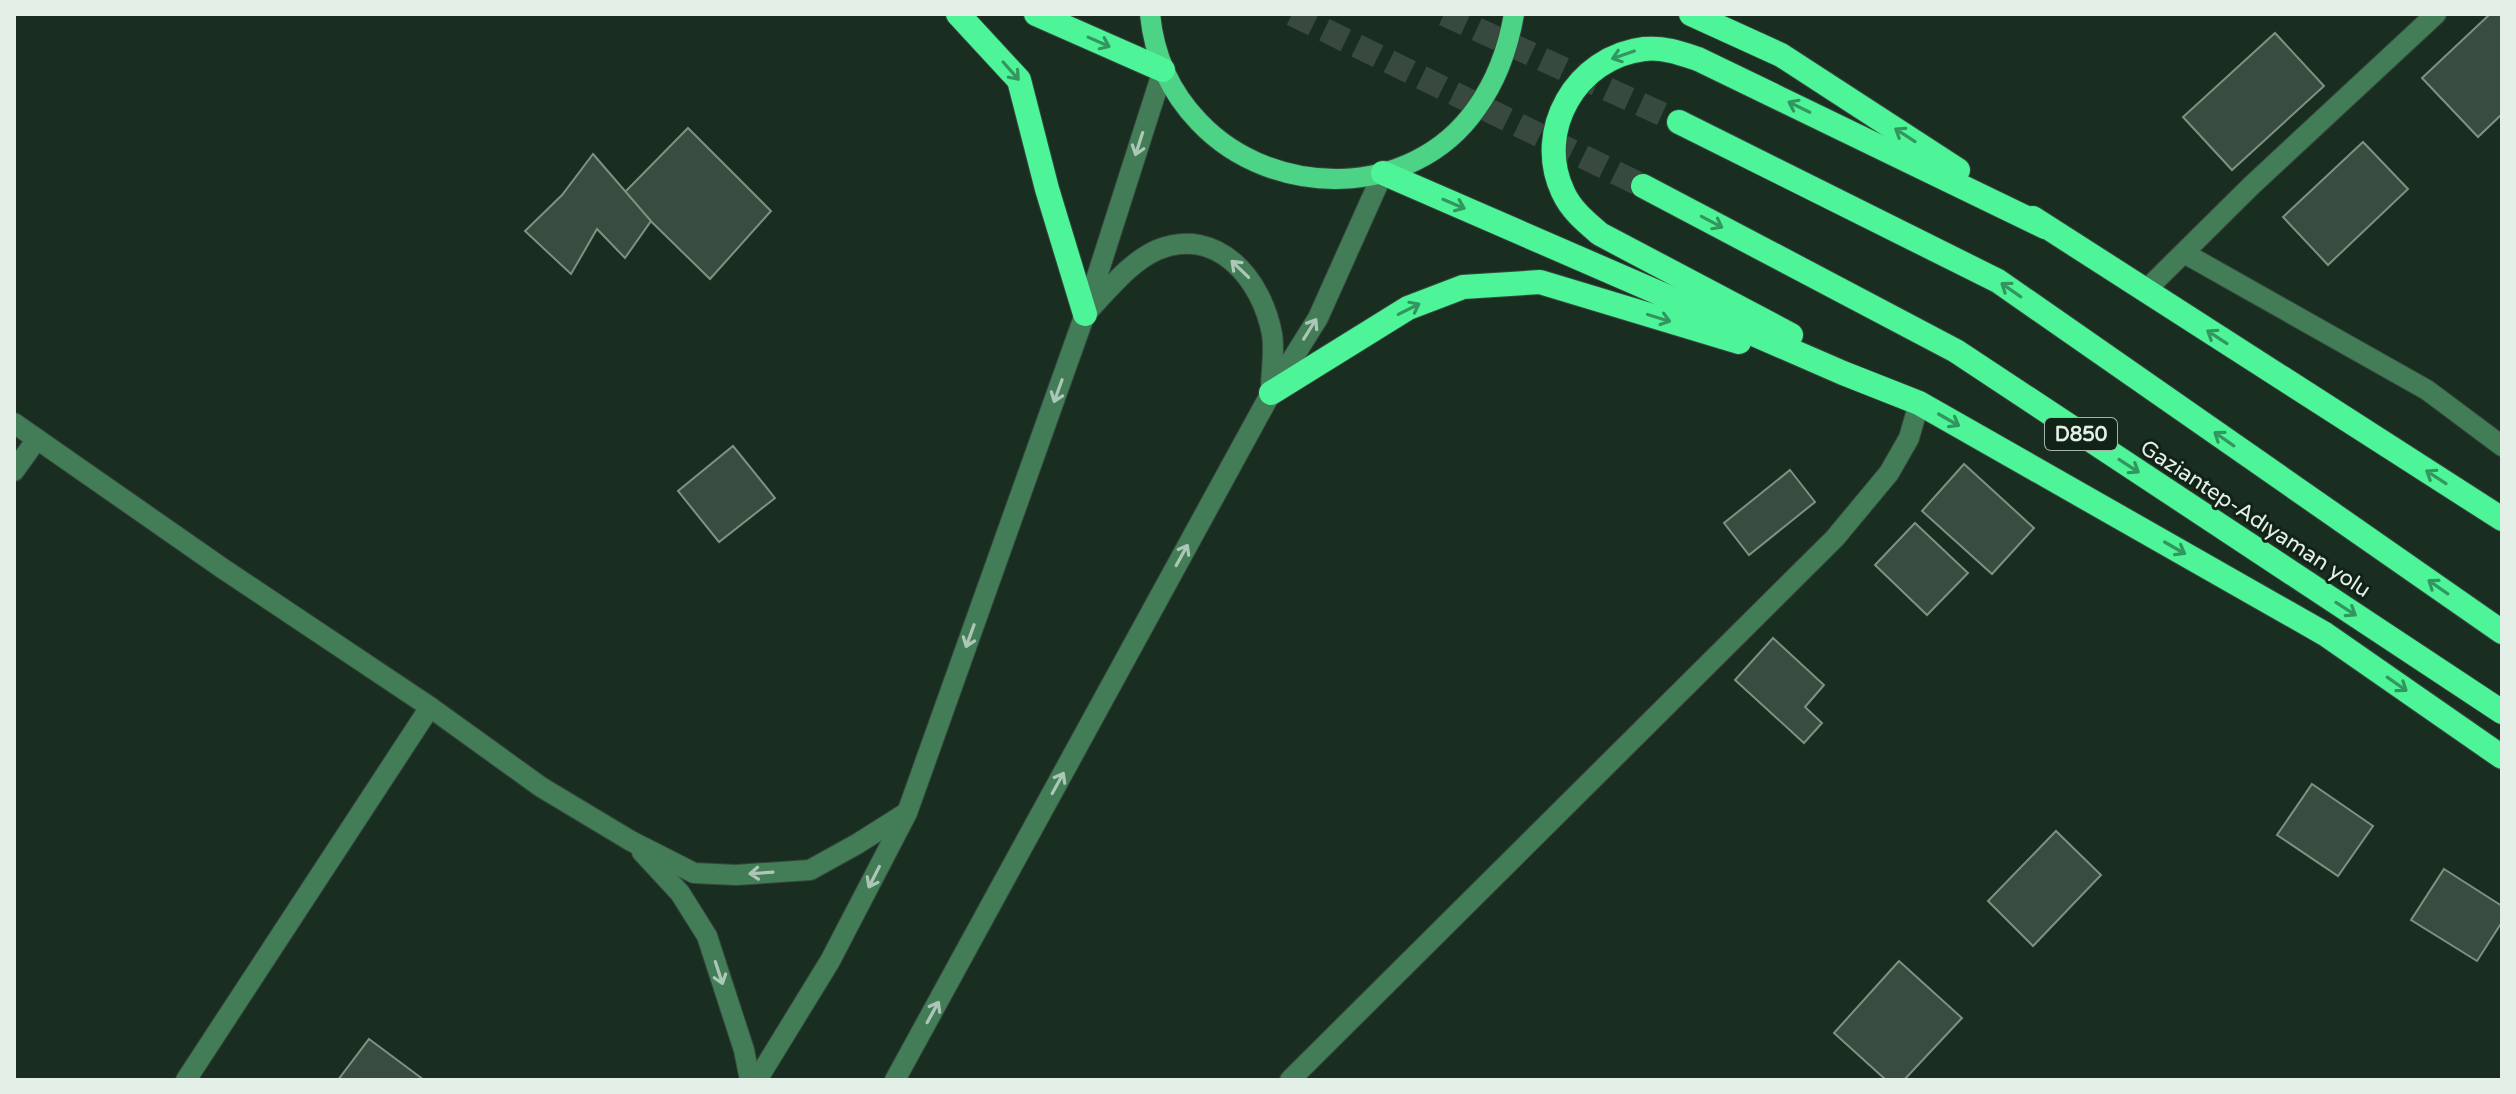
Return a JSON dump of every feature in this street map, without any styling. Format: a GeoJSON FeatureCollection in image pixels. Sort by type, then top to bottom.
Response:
{"type":"FeatureCollection","features":[{"type":"Feature","properties":{"kind":"highway"},"geometry":{"type":"LineString","coordinates":[[958,14],[1019,80],[1047,189],[1085,314]]}},
{"type":"Feature","properties":{"kind":"highway"},"geometry":{"type":"LineString","coordinates":[[1036,14],[1163,70]]}},
{"type":"Feature","properties":{"kind":"highway"},"geometry":{"type":"LineString","coordinates":[[1691,14],[1781,55]]}},
{"type":"Feature","properties":{"kind":"highway"},"geometry":{"type":"LineString","coordinates":[[1726,14],[1781,55],[2045,227],[2502,519]]}},
{"type":"Feature","properties":{"kind":"highway"},"geometry":{"type":"LineString","coordinates":[[2045,227],[1698,59],[1672,50],[1644,49],[1617,56],[1593,69],[1573,89],[1559,113],[1553,140],[1554,168],[1564,194],[1579,216],[1600,234],[1919,403],[2325,634],[2502,757]]}},
{"type":"Feature","properties":{"kind":"highway","name":"Gaziantep-Adıyaman yolu"},"geometry":{"type":"LineString","coordinates":[[1679,122],[1998,281],[2502,632]]}},
{"type":"Feature","properties":{"kind":"highway"},"geometry":{"type":"LineString","coordinates":[[1383,173],[1843,373],[1919,403]]}},
{"type":"Feature","properties":{"kind":"highway","name":"Gaziantep-Adıyaman yolu"},"geometry":{"type":"LineString","coordinates":[[1643,186],[1956,351],[2502,712]]}},
{"type":"Feature","properties":{"kind":"highway"},"geometry":{"type":"LineString","coordinates":[[1271,393],[1408,308],[1463,287],[1540,282],[1843,373]]}},
{"type":"Feature","properties":{"kind":"main road"},"geometry":{"type":"LineString","coordinates":[[1150,14],[1151,32],[1163,70],[1185,107],[1215,140],[1252,163],[1295,177],[1339,180],[1383,173],[1417,159],[1449,138],[1475,111],[1495,80],[1509,43],[1514,14]]}},
{"type":"Feature","properties":{"kind":"street"},"geometry":{"type":"LineString","coordinates":[[2145,291],[2251,186],[2436,14]]}},
{"type":"Feature","properties":{"kind":"street"},"geometry":{"type":"LineString","coordinates":[[757,1080],[830,961],[907,813],[1085,314],[1163,70]]}},
{"type":"Feature","properties":{"kind":"street"},"geometry":{"type":"LineString","coordinates":[[895,1080],[1271,393],[1318,318],[1383,173]]}},
{"type":"Feature","properties":{"kind":"street"},"geometry":{"type":"LineString","coordinates":[[1085,314],[1134,264],[1158,250],[1187,245],[1215,250],[1240,265],[1257,288],[1273,336],[1271,393]]}},
{"type":"Feature","properties":{"kind":"street"},"geometry":{"type":"LineString","coordinates":[[2184,253],[2427,390],[2502,446]]}},
{"type":"Feature","properties":{"kind":"street"},"geometry":{"type":"LineString","coordinates":[[1290,1080],[1835,538],[1889,473],[1909,438],[1919,403]]}},
{"type":"Feature","properties":{"kind":"street"},"geometry":{"type":"LineString","coordinates":[[14,423],[222,568],[430,707],[541,787],[631,841],[694,873],[736,875],[810,870],[907,813]]}},
{"type":"Feature","properties":{"kind":"street"},"geometry":{"type":"LineString","coordinates":[[14,471],[37,439]]}},
{"type":"Feature","properties":{"kind":"street"},"geometry":{"type":"LineString","coordinates":[[186,1080],[430,707]]}},
{"type":"Feature","properties":{"kind":"street"},"geometry":{"type":"LineString","coordinates":[[631,841],[680,893],[707,936],[744,1050],[750,1080]]}},
{"type":"Feature","properties":{"kind":"building"},"geometry":{"type":"Polygon","coordinates":[[[2490,14],[2502,14],[2502,114],[2478,137],[2422,78],[2490,14]]]}},
{"type":"Feature","properties":{"kind":"building"},"geometry":{"type":"Polygon","coordinates":[[[2275,33],[2324,86],[2232,170],[2183,117],[2275,33]]]}},
{"type":"Feature","properties":{"kind":"building"},"geometry":{"type":"Polygon","coordinates":[[[688,128],[771,211],[710,279],[623,194],[688,128]]]}},
{"type":"Feature","properties":{"kind":"building"},"geometry":{"type":"Polygon","coordinates":[[[2363,142],[2408,189],[2328,265],[2283,217],[2363,142]]]}},
{"type":"Feature","properties":{"kind":"building"},"geometry":{"type":"Polygon","coordinates":[[[593,154],[651,221],[625,258],[597,229],[571,274],[525,231],[562,195],[593,154]]]}},
{"type":"Feature","properties":{"kind":"building"},"geometry":{"type":"Polygon","coordinates":[[[733,446],[775,498],[719,542],[678,491],[733,446]]]}},
{"type":"Feature","properties":{"kind":"building"},"geometry":{"type":"Polygon","coordinates":[[[1964,464],[2034,528],[1992,574],[1922,511],[1964,464]]]}},
{"type":"Feature","properties":{"kind":"building"},"geometry":{"type":"Polygon","coordinates":[[[1790,470],[1815,502],[1749,555],[1724,523],[1790,470]]]}},
{"type":"Feature","properties":{"kind":"building"},"geometry":{"type":"Polygon","coordinates":[[[1915,523],[1968,573],[1927,615],[1875,565],[1915,523]]]}},
{"type":"Feature","properties":{"kind":"building"},"geometry":{"type":"Polygon","coordinates":[[[1773,638],[1824,685],[1805,707],[1822,723],[1804,743],[1735,680],[1773,638]]]}},
{"type":"Feature","properties":{"kind":"building"},"geometry":{"type":"Polygon","coordinates":[[[2312,784],[2373,826],[2338,876],[2277,835],[2312,784]]]}},
{"type":"Feature","properties":{"kind":"building"},"geometry":{"type":"Polygon","coordinates":[[[2056,831],[2101,875],[2033,946],[1988,901],[2056,831]]]}},
{"type":"Feature","properties":{"kind":"building"},"geometry":{"type":"Polygon","coordinates":[[[2444,869],[2502,906],[2502,922],[2477,961],[2411,920],[2444,869]]]}},
{"type":"Feature","properties":{"kind":"building"},"geometry":{"type":"Polygon","coordinates":[[[1899,961],[1962,1018],[1904,1080],[1886,1080],[1834,1033],[1899,961]]]}},
{"type":"Feature","properties":{"kind":"building"},"geometry":{"type":"Polygon","coordinates":[[[369,1039],[424,1080],[338,1080],[369,1039]]]}},
{"type":"Feature","properties":{"kind":"tunnel"},"geometry":{"type":"LineString","coordinates":[[1292,14],[1643,186]]}},
{"type":"Feature","properties":{"kind":"tunnel"},"geometry":{"type":"LineString","coordinates":[[1444,14],[1679,122]]}}]}
